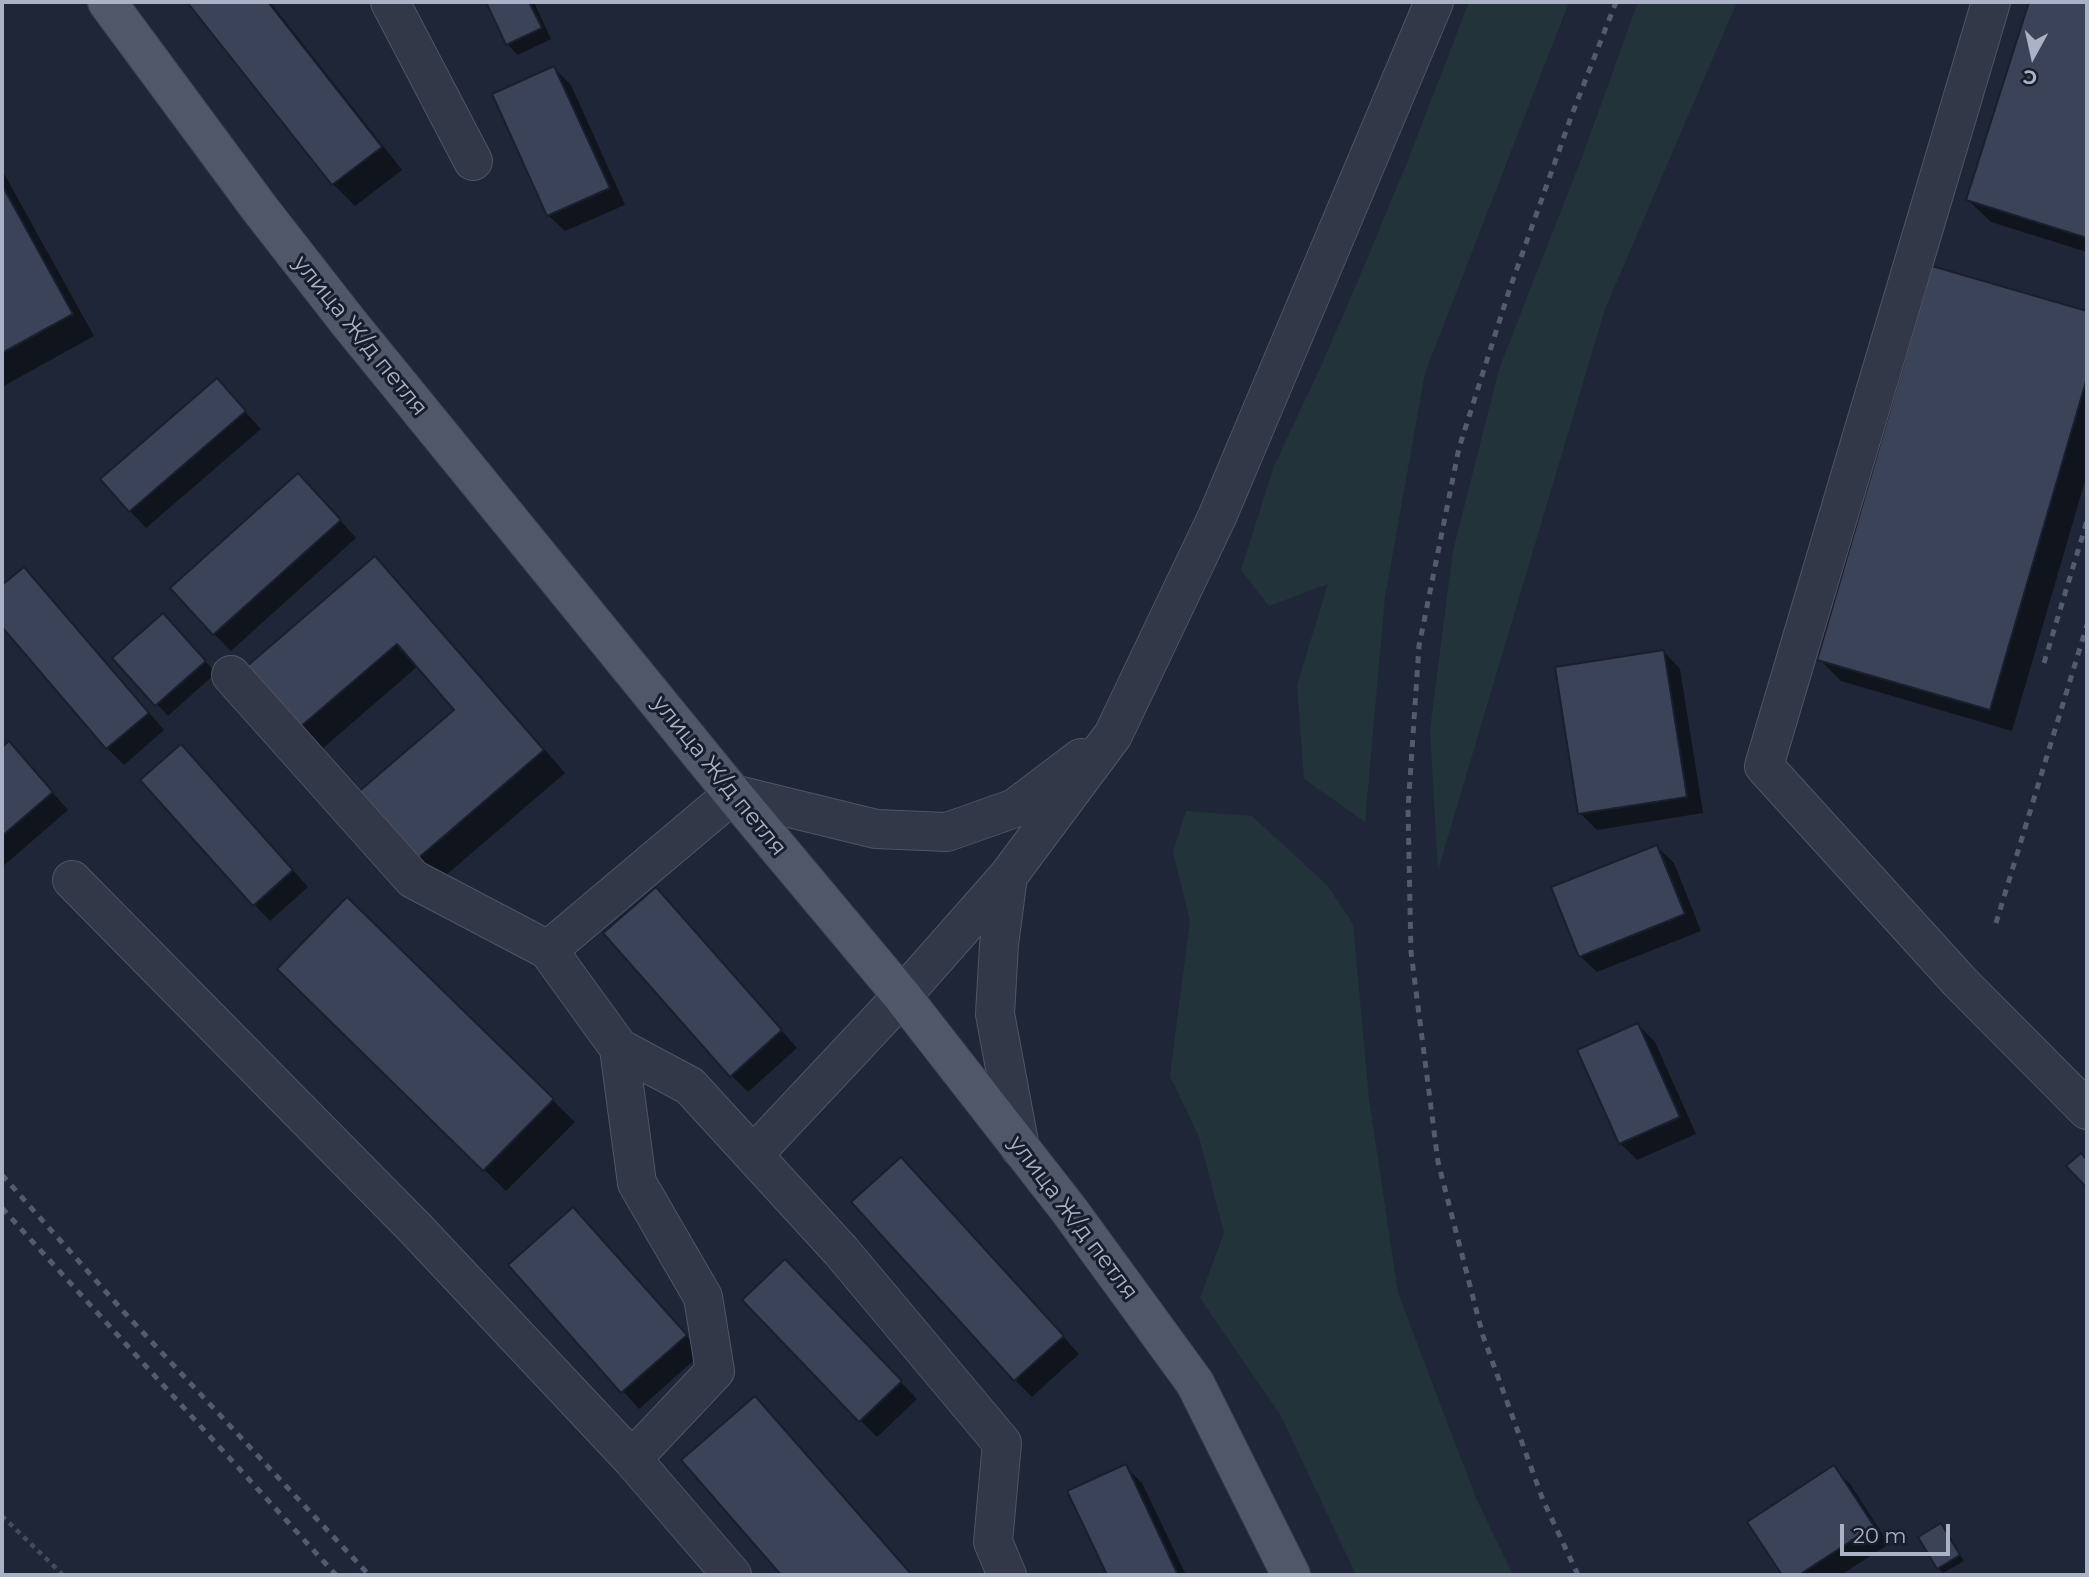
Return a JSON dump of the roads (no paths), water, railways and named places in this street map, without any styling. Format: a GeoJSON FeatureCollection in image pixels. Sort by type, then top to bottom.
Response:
{"type":"FeatureCollection","features":[{"type":"Feature","properties":{"kind":"main road","name":"улица Ж/д петля"},"geometry":{"type":"LineString","coordinates":[[107,2],[260,209],[349,323],[733,794],[902,996],[1069,1210],[1195,1383],[1291,1575]]}},
{"type":"Feature","properties":{"kind":"lane"},"geometry":{"type":"LineString","coordinates":[[390,2],[473,161]]}},
{"type":"Feature","properties":{"kind":"lane"},"geometry":{"type":"LineString","coordinates":[[753,1155],[902,996],[1008,876],[1113,735],[1217,517],[1434,2]]}},
{"type":"Feature","properties":{"kind":"lane"},"geometry":{"type":"LineString","coordinates":[[1991,2],[1764,766],[1959,981],[2087,1110]]}},
{"type":"Feature","properties":{"kind":"lane"},"geometry":{"type":"LineString","coordinates":[[231,675],[413,879],[548,950],[619,1048],[690,1086],[841,1251],[1002,1443],[993,1542],[1007,1575]]}},
{"type":"Feature","properties":{"kind":"lane"},"geometry":{"type":"LineString","coordinates":[[548,950],[733,794],[876,829],[947,832],[1015,808],[1113,735]]}},
{"type":"Feature","properties":{"kind":"lane"},"geometry":{"type":"LineString","coordinates":[[1008,876],[999,945],[995,1014],[1020,1148]]}},
{"type":"Feature","properties":{"kind":"lane"},"geometry":{"type":"LineString","coordinates":[[72,880],[416,1229],[632,1459],[732,1575]]}},
{"type":"Feature","properties":{"kind":"lane"},"geometry":{"type":"LineString","coordinates":[[619,1048],[637,1183],[703,1297],[715,1371],[632,1459]]}},
{"type":"Feature","properties":{"kind":"railway"},"geometry":{"type":"LineString","coordinates":[[1578,1575],[1543,1500],[1483,1336],[1438,1162],[1411,952],[1408,809],[1419,646],[1459,448],[1509,291],[1571,117],[1616,2]]}},
{"type":"Feature","properties":{"kind":"railway"},"geometry":{"type":"LineString","coordinates":[[2044,663],[2087,521]]}},
{"type":"Feature","properties":{"kind":"railway"},"geometry":{"type":"LineString","coordinates":[[1996,923],[2087,625]]}},
{"type":"Feature","properties":{"kind":"railway"},"geometry":{"type":"LineString","coordinates":[[2,1175],[123,1311],[369,1575]]}},
{"type":"Feature","properties":{"kind":"railway"},"geometry":{"type":"LineString","coordinates":[[2,1208],[336,1575]]}}]}
